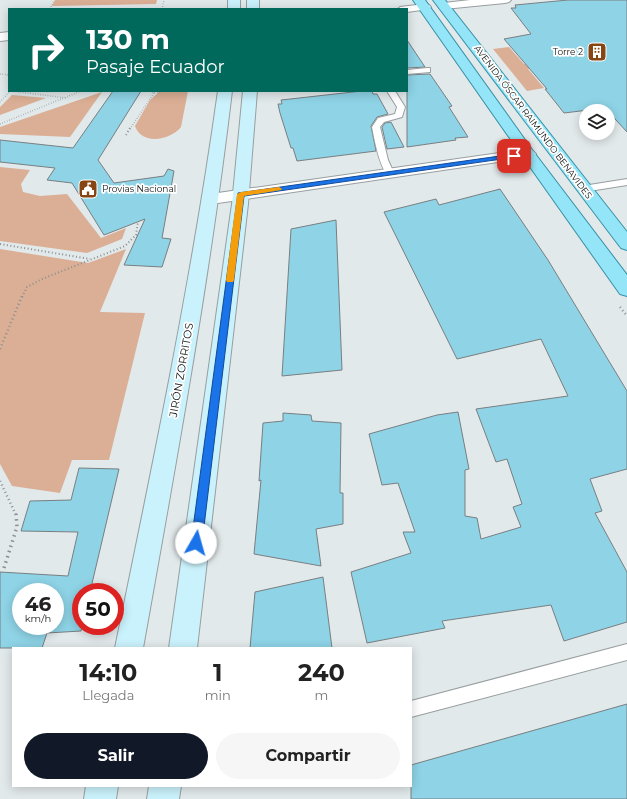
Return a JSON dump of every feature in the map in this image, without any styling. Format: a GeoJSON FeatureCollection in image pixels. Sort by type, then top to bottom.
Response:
{"type":"FeatureCollection","features":[{"type":"Feature","properties":{"kind":"main road","name":"AVENIDA ÓSCAR RAIMUNDO BENAVIDES"},"geometry":{"type":"LineString","coordinates":[[441,3],[627,244]]}},
{"type":"Feature","properties":{"kind":"main road","name":"AVENIDA ÓSCAR RAIMUNDO BENAVIDES"},"geometry":{"type":"LineString","coordinates":[[422,4],[528,154],[627,289]]}},
{"type":"Feature","properties":{"kind":"main road","name":"JIRÓN ZORRITOS"},"geometry":{"type":"LineString","coordinates":[[129,647],[169,440],[211,199],[225,92]]}},
{"type":"Feature","properties":{"kind":"main road"},"geometry":{"type":"LineString","coordinates":[[183,647],[241,194],[250,92]]}},
{"type":"Feature","properties":{"kind":"main road"},"geometry":{"type":"LineString","coordinates":[[100,799],[102,787]]}},
{"type":"Feature","properties":{"kind":"main road"},"geometry":{"type":"LineString","coordinates":[[164,799],[165,787]]}},
{"type":"Feature","properties":{"kind":"street"},"geometry":{"type":"LineString","coordinates":[[441,3],[505,0]]}},
{"type":"Feature","properties":{"kind":"street"},"geometry":{"type":"LineString","coordinates":[[408,8],[422,4]]}},
{"type":"Feature","properties":{"kind":"street"},"geometry":{"type":"LineString","coordinates":[[211,199],[528,154]]}},
{"type":"Feature","properties":{"kind":"lane"},"geometry":{"type":"LineString","coordinates":[[408,72],[428,70]]}},
{"type":"Feature","properties":{"kind":"lane"},"geometry":{"type":"LineString","coordinates":[[390,173],[384,160],[376,127],[381,120],[399,115],[401,107],[392,92]]}},
{"type":"Feature","properties":{"kind":"lane"},"geometry":{"type":"LineString","coordinates":[[584,189],[627,182]]}},
{"type":"Feature","properties":{"kind":"lane"},"geometry":{"type":"LineString","coordinates":[[412,709],[627,652]]}},
{"type":"Feature","properties":{"kind":"path"},"geometry":{"type":"LineString","coordinates":[[0,102],[11,92]]}},
{"type":"Feature","properties":{"kind":"path"},"geometry":{"type":"LineString","coordinates":[[20,92],[66,98]]}},
{"type":"Feature","properties":{"kind":"path"},"geometry":{"type":"LineString","coordinates":[[0,124],[79,92]]}},
{"type":"Feature","properties":{"kind":"path"},"geometry":{"type":"LineString","coordinates":[[126,135],[154,93],[158,92]]}},
{"type":"Feature","properties":{"kind":"path"},"geometry":{"type":"LineString","coordinates":[[0,349],[28,287],[42,279],[125,246],[136,235],[138,222]]}},
{"type":"Feature","properties":{"kind":"path"},"geometry":{"type":"LineString","coordinates":[[0,244],[92,259]]}},
{"type":"Feature","properties":{"kind":"path"},"geometry":{"type":"LineString","coordinates":[[0,481],[16,513],[17,527],[4,568]]}},
{"type":"Feature","properties":{"kind":"shaded area"},"geometry":{"type":"Polygon","coordinates":[[[55,0],[157,0],[156,4],[52,6],[55,0]]]}},
{"type":"Feature","properties":{"kind":"shaded area"},"geometry":{"type":"Polygon","coordinates":[[[509,47],[524,64],[548,61],[552,66],[528,69],[544,88],[527,91],[493,49],[509,47]]]}},
{"type":"Feature","properties":{"kind":"shaded area"},"geometry":{"type":"Polygon","coordinates":[[[102,92],[70,137],[0,134],[0,127],[102,92]]]}},
{"type":"Feature","properties":{"kind":"shaded area"},"geometry":{"type":"Polygon","coordinates":[[[159,92],[188,92],[181,127],[176,132],[164,138],[150,139],[139,132],[135,126],[150,100],[159,92]]]}},
{"type":"Feature","properties":{"kind":"shaded area"},"geometry":{"type":"Polygon","coordinates":[[[12,95],[46,98],[0,115],[0,107],[12,95]]]}},
{"type":"Feature","properties":{"kind":"shaded area"},"geometry":{"type":"Polygon","coordinates":[[[0,167],[30,170],[21,184],[23,192],[40,196],[67,194],[101,238],[126,228],[122,239],[87,253],[0,241],[0,167]]]}},
{"type":"Feature","properties":{"kind":"shaded area"},"geometry":{"type":"Polygon","coordinates":[[[0,249],[88,263],[126,249],[100,312],[145,313],[109,460],[72,460],[60,493],[12,486],[0,464],[0,249]]]}},
{"type":"Feature","properties":{"kind":"building"},"geometry":{"type":"Polygon","coordinates":[[[568,0],[627,0],[627,132],[615,119],[615,104],[579,104],[579,111],[564,113],[545,89],[547,89],[504,39],[531,34],[511,8],[516,8],[515,5],[568,0]]]}},
{"type":"Feature","properties":{"kind":"building"},"geometry":{"type":"Polygon","coordinates":[[[408,42],[425,67],[408,68],[408,42]]]}},
{"type":"Feature","properties":{"kind":"building"},"geometry":{"type":"Polygon","coordinates":[[[430,74],[452,106],[449,107],[468,137],[407,147],[408,75],[430,74]]]}},
{"type":"Feature","properties":{"kind":"building"},"geometry":{"type":"Polygon","coordinates":[[[112,92],[140,92],[98,160],[114,183],[164,176],[168,169],[174,171],[162,238],[171,239],[162,267],[124,265],[145,219],[104,235],[72,183],[47,180],[55,168],[0,162],[0,140],[73,148],[112,92]]]}},
{"type":"Feature","properties":{"kind":"building"},"geometry":{"type":"Polygon","coordinates":[[[353,92],[372,92],[373,94],[377,94],[388,114],[377,117],[371,126],[376,151],[297,161],[293,148],[291,148],[280,113],[278,104],[282,104],[281,100],[353,92]]]}},
{"type":"Feature","properties":{"kind":"building"},"geometry":{"type":"Polygon","coordinates":[[[391,122],[404,147],[387,149],[382,127],[385,123],[391,122]]]}},
{"type":"Feature","properties":{"kind":"building"},"geometry":{"type":"Polygon","coordinates":[[[500,189],[548,260],[627,391],[627,469],[590,479],[602,511],[595,513],[627,572],[627,622],[564,641],[551,605],[442,621],[445,628],[367,643],[351,572],[411,553],[403,532],[415,532],[398,483],[382,485],[369,434],[437,415],[458,412],[469,469],[465,470],[465,516],[477,518],[481,539],[521,527],[513,507],[522,504],[507,459],[496,462],[476,409],[568,396],[541,339],[457,359],[384,212],[436,199],[439,205],[500,189]]]}},
{"type":"Feature","properties":{"kind":"building"},"geometry":{"type":"Polygon","coordinates":[[[336,220],[342,370],[282,376],[291,229],[336,220]]]}},
{"type":"Feature","properties":{"kind":"building"},"geometry":{"type":"Polygon","coordinates":[[[283,413],[311,415],[312,421],[341,423],[340,493],[343,493],[343,524],[316,529],[321,566],[254,554],[261,480],[259,481],[263,423],[283,421],[283,413]]]}},
{"type":"Feature","properties":{"kind":"building"},"geometry":{"type":"Polygon","coordinates":[[[79,468],[119,469],[92,583],[72,583],[72,632],[64,632],[64,583],[12,583],[12,635],[46,635],[42,647],[0,648],[0,572],[68,576],[78,532],[21,531],[30,501],[71,500],[79,468]]]}},
{"type":"Feature","properties":{"kind":"building"},"geometry":{"type":"Polygon","coordinates":[[[323,577],[332,647],[250,647],[255,592],[323,577]]]}},
{"type":"Feature","properties":{"kind":"building"},"geometry":{"type":"Polygon","coordinates":[[[627,704],[627,799],[411,799],[412,765],[627,704]]]}},
{"type":"Feature","properties":{"kind":"slow traffic"},"geometry":{"type":"LineString","coordinates":[[230,280],[241,194],[279,189]]}},
{"type":"Feature","properties":{"kind":"place","name":"Torre 2"},"geometry":{"type":"Point","coordinates":[597,52]}},
{"type":"Feature","properties":{"kind":"place","name":"Provias Nacional"},"geometry":{"type":"Point","coordinates":[88,189]}},
{"type":"Feature","properties":{"kind":"route"},"geometry":{"type":"LineString","coordinates":[[196,543],[241,194],[514,156]]}}]}
